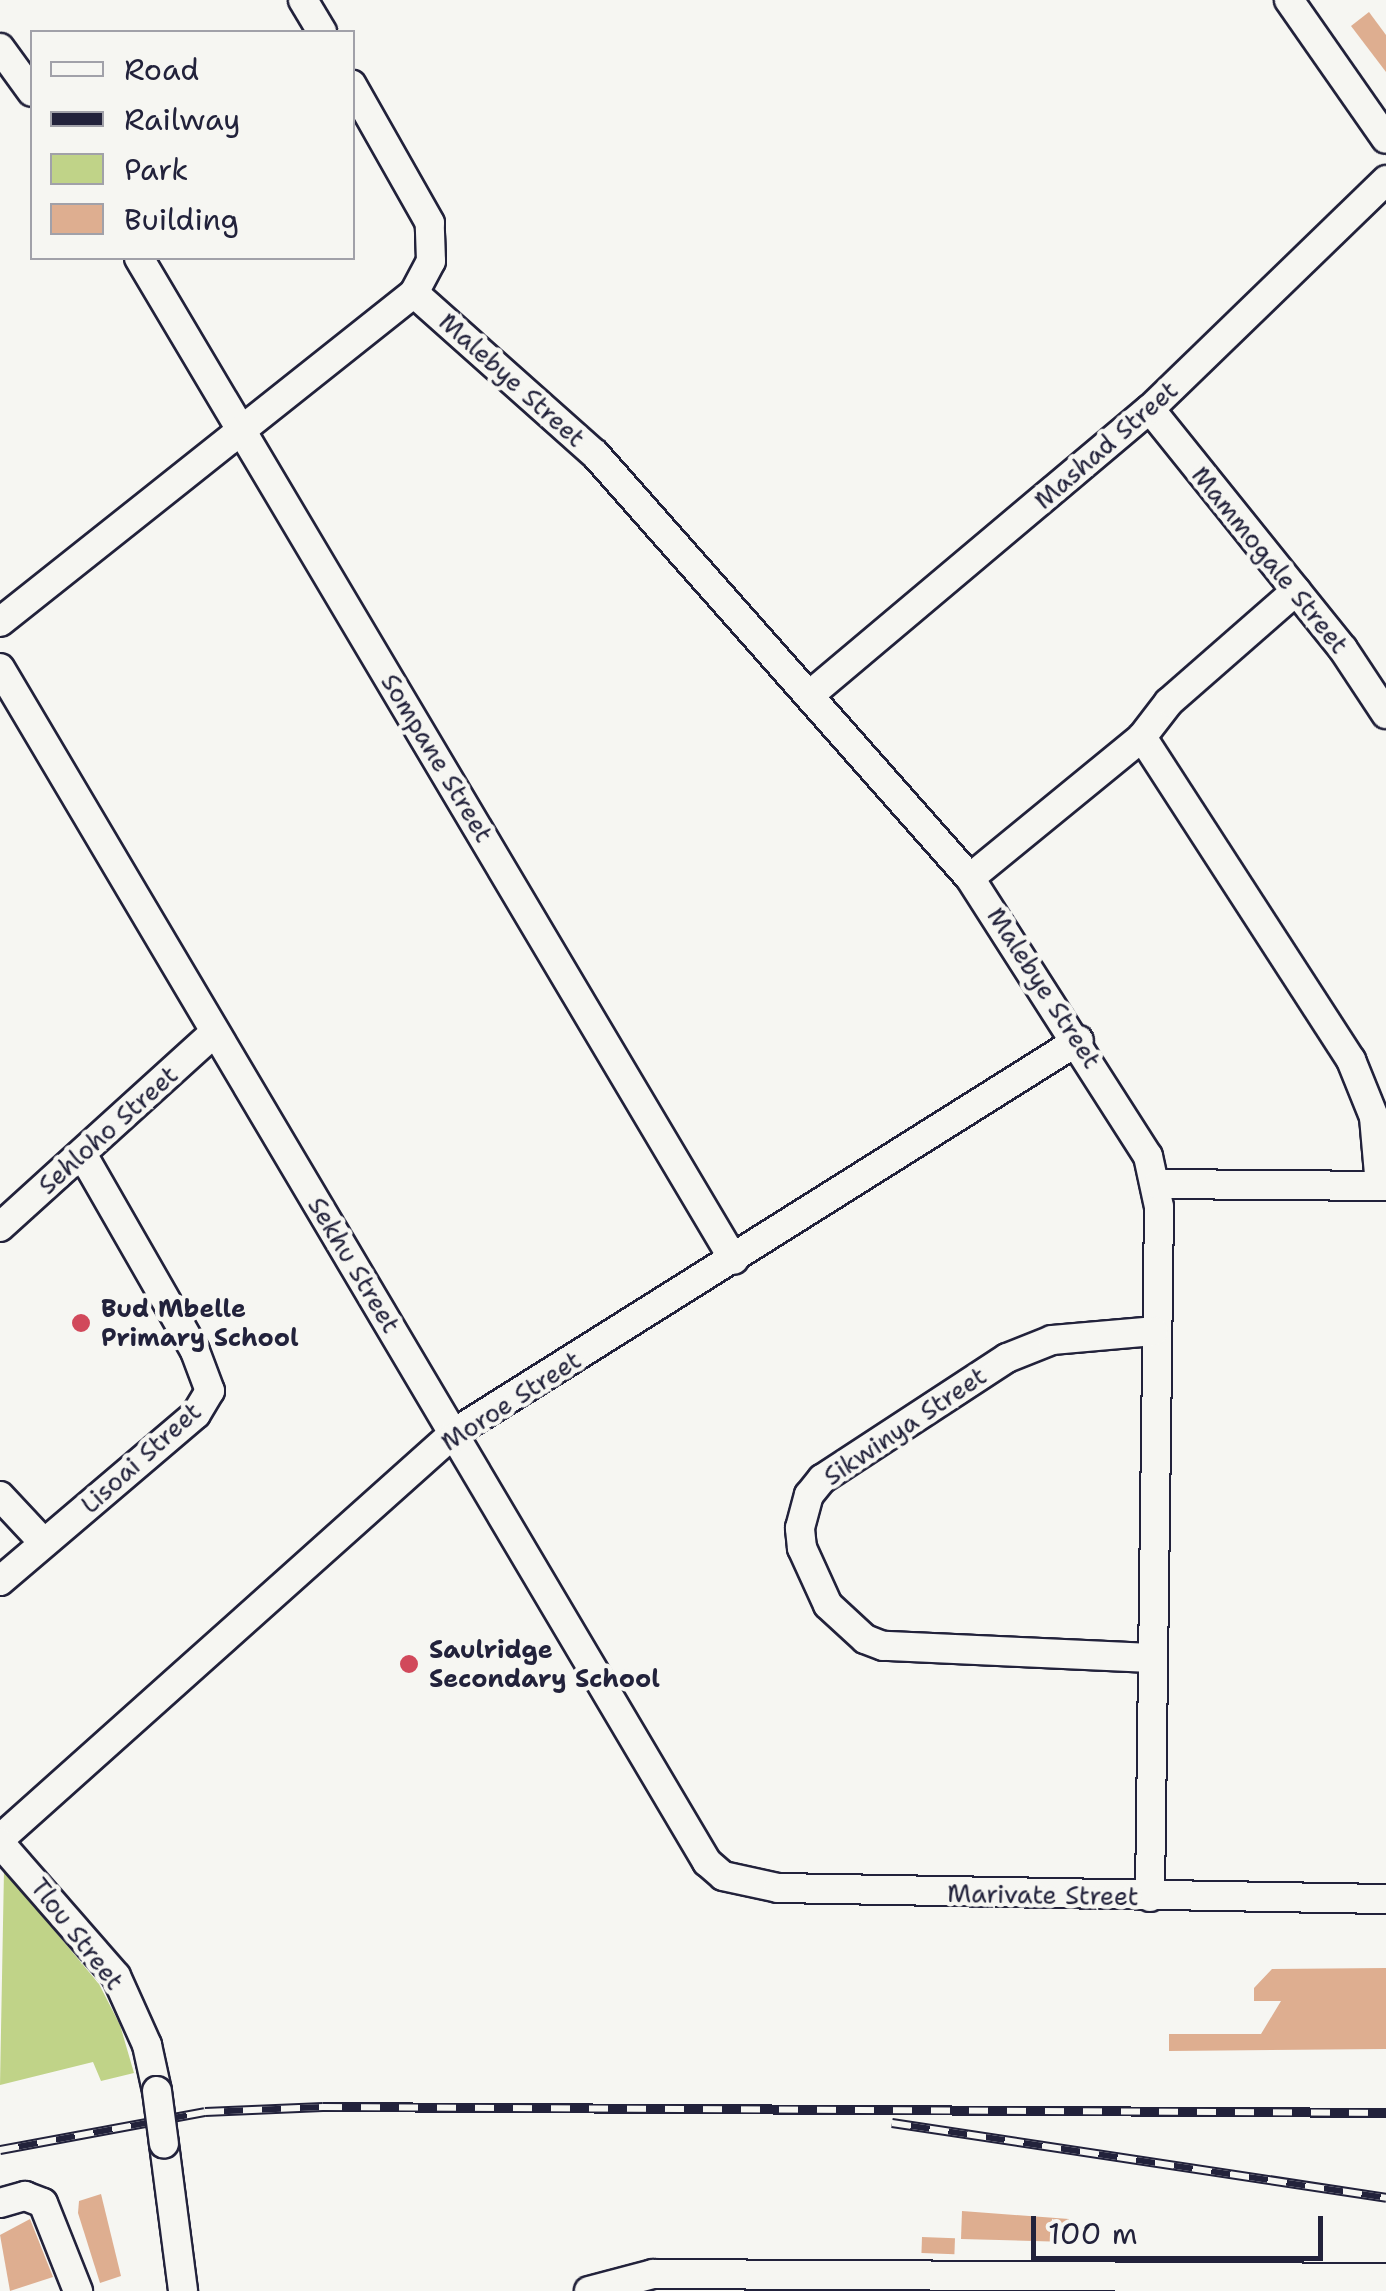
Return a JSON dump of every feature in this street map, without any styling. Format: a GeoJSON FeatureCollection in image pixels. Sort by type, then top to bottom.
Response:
{"type":"FeatureCollection","features":[{"type":"Feature","properties":{"kind":"street"},"geometry":{"type":"LineString","coordinates":[[303,0],[321,30]]}},
{"type":"Feature","properties":{"kind":"street"},"geometry":{"type":"LineString","coordinates":[[1289,0],[1386,138]]}},
{"type":"Feature","properties":{"kind":"street"},"geometry":{"type":"LineString","coordinates":[[0,48],[30,89]]}},
{"type":"Feature","properties":{"kind":"street"},"geometry":{"type":"LineString","coordinates":[[0,622],[414,293],[431,261],[430,224],[355,90]]}},
{"type":"Feature","properties":{"kind":"street","name":"Mashad Street"},"geometry":{"type":"LineString","coordinates":[[812,694],[1150,409],[1386,180]]}},
{"type":"Feature","properties":{"kind":"street","name":"Sompane Street"},"geometry":{"type":"LineString","coordinates":[[140,260],[734,1260]]}},
{"type":"Feature","properties":{"kind":"street","name":"Malebye Street"},"geometry":{"type":"LineString","coordinates":[[414,293],[595,454],[812,694],[970,878],[1079,1040],[1158,1184]]}},
{"type":"Feature","properties":{"kind":"street","name":"Mammogale Street"},"geometry":{"type":"LineString","coordinates":[[1150,409],[1296,591],[1386,714]]}},
{"type":"Feature","properties":{"kind":"street"},"geometry":{"type":"LineString","coordinates":[[970,878],[1142,736],[1168,702],[1296,591]]}},
{"type":"Feature","properties":{"kind":"street","name":"Sekhu Street"},"geometry":{"type":"LineString","coordinates":[[0,668],[708,1862]]}},
{"type":"Feature","properties":{"kind":"street"},"geometry":{"type":"LineString","coordinates":[[1142,736],[1350,1060],[1374,1118],[1383,1186],[1158,1184],[1150,1898]]}},
{"type":"Feature","properties":{"kind":"street","name":"Sehloho Street"},"geometry":{"type":"LineString","coordinates":[[0,1227],[215,1032]]}},
{"type":"Feature","properties":{"kind":"street","name":"Moroe Street"},"geometry":{"type":"LineString","coordinates":[[0,1841],[454,1433],[1079,1040]]}},
{"type":"Feature","properties":{"kind":"street","name":"Lisoai Street"},"geometry":{"type":"LineString","coordinates":[[0,1581],[196,1414],[210,1390],[195,1351],[82,1154]]}},
{"type":"Feature","properties":{"kind":"street","name":"Sikwinya Street"},"geometry":{"type":"LineString","coordinates":[[1151,1658],[883,1646],[865,1639],[828,1605],[802,1548],[800,1528],[809,1494],[822,1479],[1007,1358],[1052,1340],[1154,1330]]}},
{"type":"Feature","properties":{"kind":"street"},"geometry":{"type":"LineString","coordinates":[[0,1496],[44,1543]]}},
{"type":"Feature","properties":{"kind":"street","name":"Tlou Street"},"geometry":{"type":"LineString","coordinates":[[0,1841],[116,1976],[147,2045],[157,2090],[183,2291]]}},
{"type":"Feature","properties":{"kind":"street","name":"Marivate Street"},"geometry":{"type":"LineString","coordinates":[[708,1862],[723,1876],[778,1888],[1150,1898],[1386,1899]]}},
{"type":"Feature","properties":{"kind":"street"},"geometry":{"type":"LineString","coordinates":[[0,2203],[26,2196],[43,2203],[78,2291]]}},
{"type":"Feature","properties":{"kind":"street"},"geometry":{"type":"LineString","coordinates":[[589,2291],[653,2274],[821,2282],[1374,2282]]}},
{"type":"Feature","properties":{"kind":"green space"},"geometry":{"type":"Polygon","coordinates":[[[4,1870],[99,1984],[120,2025],[134,2073],[101,2081],[93,2062],[0,2085],[4,1870]]]}},
{"type":"Feature","properties":{"kind":"building"},"geometry":{"type":"Polygon","coordinates":[[[1369,12],[1386,35],[1386,72],[1351,26],[1369,12]]]}},
{"type":"Feature","properties":{"kind":"building"},"geometry":{"type":"Polygon","coordinates":[[[1386,1968],[1386,2049],[1169,2051],[1169,2034],[1261,2034],[1281,2001],[1254,2001],[1254,1988],[1272,1969],[1386,1968]]]}},
{"type":"Feature","properties":{"kind":"building"},"geometry":{"type":"Polygon","coordinates":[[[101,2194],[121,2276],[100,2283],[78,2213],[79,2201],[101,2194]]]}},
{"type":"Feature","properties":{"kind":"building"},"geometry":{"type":"Polygon","coordinates":[[[962,2211],[1069,2219],[1068,2242],[961,2239],[962,2211]]]}},
{"type":"Feature","properties":{"kind":"building"},"geometry":{"type":"Polygon","coordinates":[[[30,2219],[53,2277],[10,2291],[0,2235],[30,2219]]]}},
{"type":"Feature","properties":{"kind":"building"},"geometry":{"type":"Polygon","coordinates":[[[922,2237],[955,2238],[954,2254],[921,2253],[922,2237]]]}},
{"type":"Feature","properties":{"kind":"railway"},"geometry":{"type":"LineString","coordinates":[[0,2150],[205,2112],[323,2107],[1386,2113]]}},
{"type":"Feature","properties":{"kind":"railway"},"geometry":{"type":"LineString","coordinates":[[892,2123],[1386,2198]]}},
{"type":"Feature","properties":{"kind":"place","name":"Bud Mbelle Primary School"},"geometry":{"type":"Point","coordinates":[81,1323]}},
{"type":"Feature","properties":{"kind":"place","name":"Saulridge Secondary School"},"geometry":{"type":"Point","coordinates":[409,1664]}}]}
